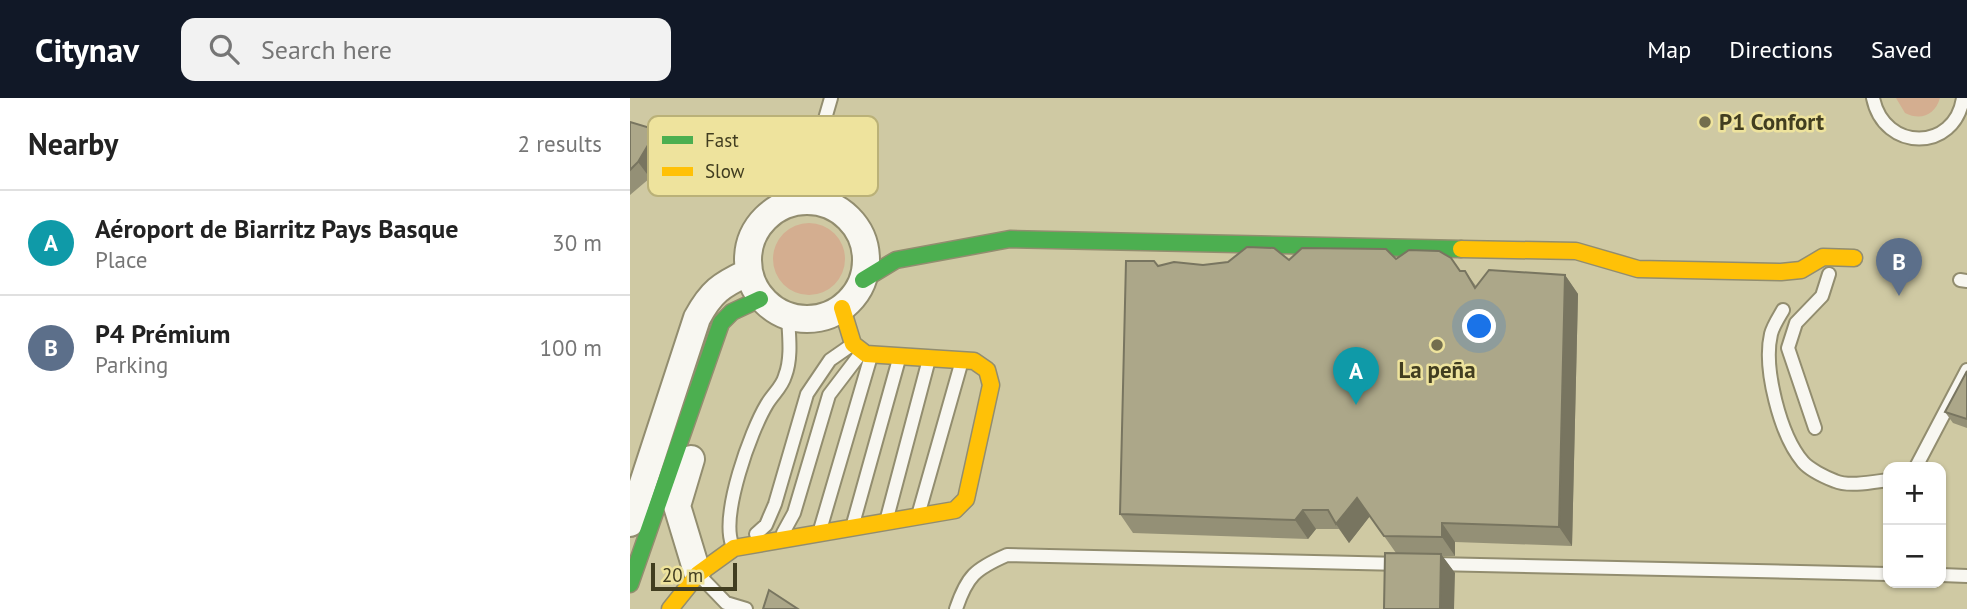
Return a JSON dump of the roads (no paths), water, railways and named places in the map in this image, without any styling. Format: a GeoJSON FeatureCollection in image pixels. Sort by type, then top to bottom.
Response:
{"type":"FeatureCollection","features":[{"type":"Feature","properties":{"kind":"street"},"geometry":{"type":"LineString","coordinates":[[796,201],[813,201],[831,205],[855,223],[865,245],[866,263],[863,280],[855,296],[842,308],[825,317],[807,320],[788,317],[760,299],[747,273],[748,247],[754,231],[765,217],[796,201]]}},
{"type":"Feature","properties":{"kind":"street"},"geometry":{"type":"LineString","coordinates":[[863,280],[895,260],[1010,239],[1576,251],[1620,266],[1638,269],[1755,272],[1801,270],[1824,257],[1854,258]]}},
{"type":"Feature","properties":{"kind":"street"},"geometry":{"type":"LineString","coordinates":[[630,523],[698,318],[709,296],[727,282],[747,273]]}},
{"type":"Feature","properties":{"kind":"street"},"geometry":{"type":"LineString","coordinates":[[630,584],[721,323],[732,312],[760,299]]}},
{"type":"Feature","properties":{"kind":"street"},"geometry":{"type":"LineString","coordinates":[[670,609],[696,572],[711,559],[738,547],[955,510],[966,499],[991,385],[987,370],[974,361],[900,358],[862,350],[842,308]]}},
{"type":"Feature","properties":{"kind":"street"},"geometry":{"type":"LineString","coordinates":[[693,408],[696,444],[677,506],[696,572]]}},
{"type":"Feature","properties":{"kind":"lane"},"geometry":{"type":"LineString","coordinates":[[825,116],[831,98]]}},
{"type":"Feature","properties":{"kind":"lane"},"geometry":{"type":"LineString","coordinates":[[1873,98],[1884,123],[1893,132],[1916,139],[1938,135],[1947,129],[1961,111],[1963,98]]}},
{"type":"Feature","properties":{"kind":"lane"},"geometry":{"type":"LineString","coordinates":[[813,196],[813,201]]}},
{"type":"Feature","properties":{"kind":"lane"},"geometry":{"type":"LineString","coordinates":[[1815,428],[1788,348],[1796,324],[1822,296],[1829,274]]}},
{"type":"Feature","properties":{"kind":"lane"},"geometry":{"type":"LineString","coordinates":[[1783,310],[1771,332],[1768,359],[1788,438],[1804,464],[1837,482],[1883,480]]}},
{"type":"Feature","properties":{"kind":"lane"},"geometry":{"type":"LineString","coordinates":[[788,317],[789,365],[784,380],[767,404],[752,434],[732,505],[729,535],[738,547],[766,526],[807,394],[830,360],[862,350]]}},
{"type":"Feature","properties":{"kind":"lane"},"geometry":{"type":"LineString","coordinates":[[819,534],[862,350]]}},
{"type":"Feature","properties":{"kind":"lane"},"geometry":{"type":"LineString","coordinates":[[780,540],[794,513],[829,395],[862,350]]}},
{"type":"Feature","properties":{"kind":"lane"},"geometry":{"type":"LineString","coordinates":[[852,528],[900,358]]}},
{"type":"Feature","properties":{"kind":"lane"},"geometry":{"type":"LineString","coordinates":[[886,522],[929,359]]}},
{"type":"Feature","properties":{"kind":"lane"},"geometry":{"type":"LineString","coordinates":[[918,516],[962,361]]}},
{"type":"Feature","properties":{"kind":"lane"},"geometry":{"type":"LineString","coordinates":[[1919,462],[1967,370]]}},
{"type":"Feature","properties":{"kind":"lane"},"geometry":{"type":"LineString","coordinates":[[956,609],[965,583],[981,567],[1007,555],[1413,564]]}},
{"type":"Feature","properties":{"kind":"lane"},"geometry":{"type":"LineString","coordinates":[[1427,564],[1883,574]]}},
{"type":"Feature","properties":{"kind":"lane"},"geometry":{"type":"LineString","coordinates":[[696,572],[726,603],[746,609]]}},
{"type":"Feature","properties":{"kind":"lane"},"geometry":{"type":"LineString","coordinates":[[1946,576],[1967,576]]}},
{"type":"Feature","properties":{"kind":"place","name":"P1 Confort"},"geometry":{"type":"Point","coordinates":[1705,122]}},
{"type":"Feature","properties":{"kind":"place","name":"P4 Prémium"},"geometry":{"type":"Point","coordinates":[1899,296]}},
{"type":"Feature","properties":{"kind":"place","name":"La peña"},"geometry":{"type":"Point","coordinates":[1437,345]}},
{"type":"Feature","properties":{"kind":"place","name":"Aéroport de Biarritz Pays Basque"},"geometry":{"type":"Point","coordinates":[1356,405]}}]}
